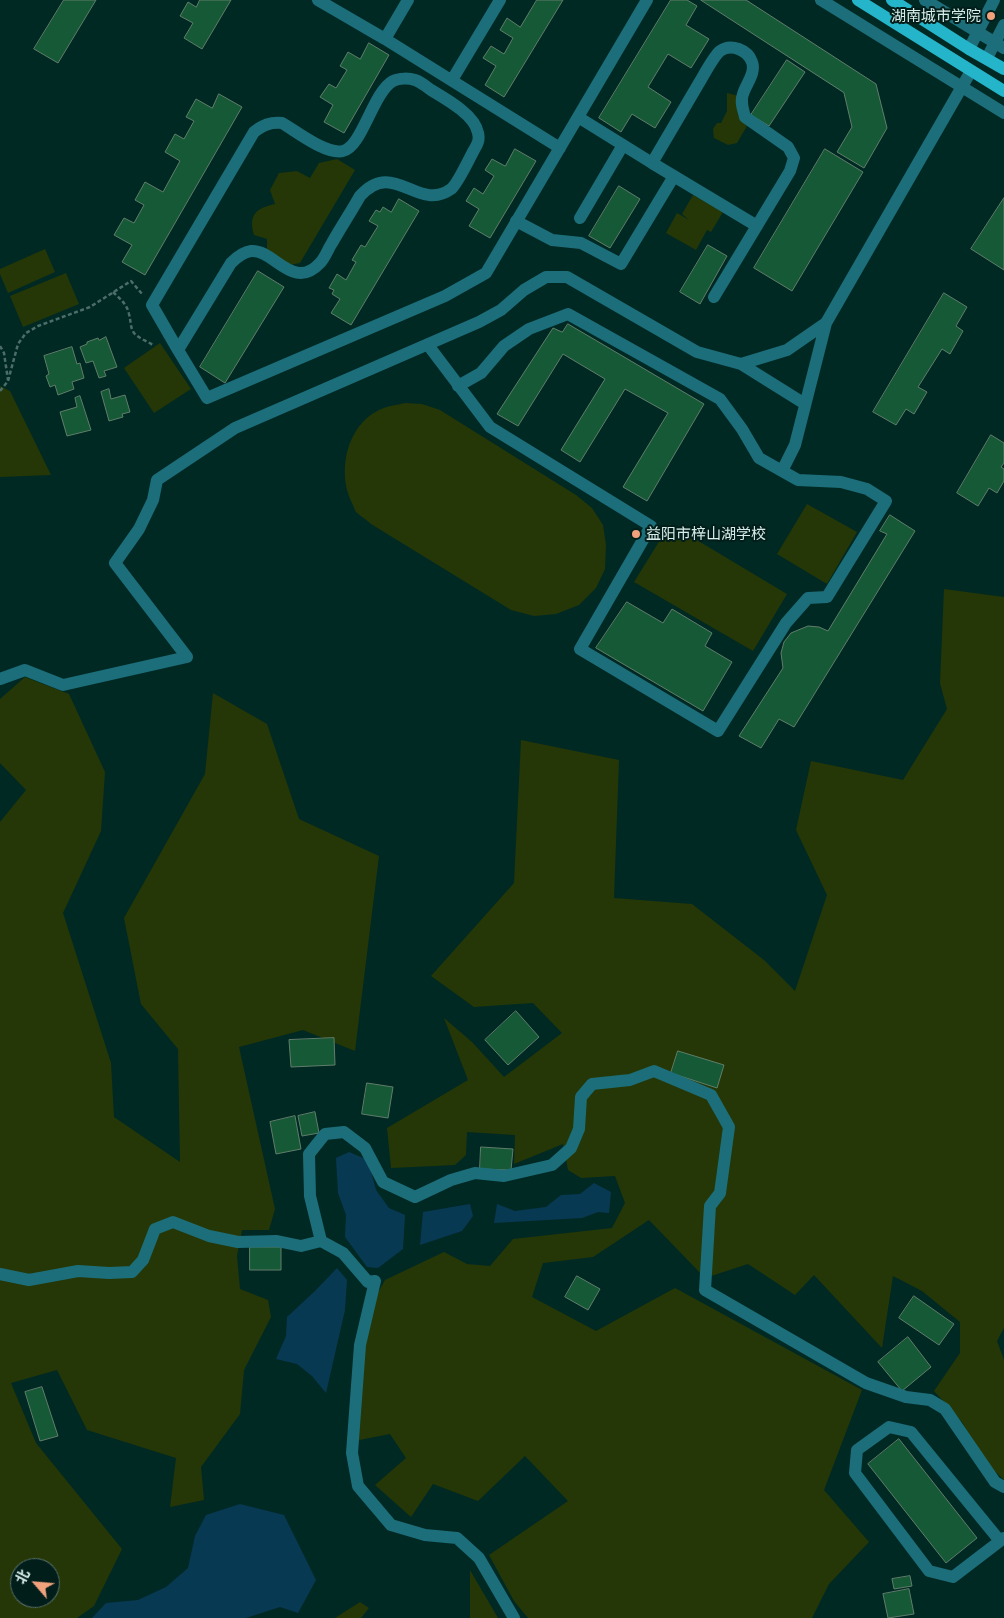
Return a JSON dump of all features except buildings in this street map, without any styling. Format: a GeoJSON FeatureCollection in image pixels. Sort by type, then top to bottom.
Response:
{"type":"FeatureCollection","features":[{"type":"Feature","properties":{"kind":"main road"},"geometry":{"type":"LineString","coordinates":[[858,0],[1004,91]]}},
{"type":"Feature","properties":{"kind":"main road"},"geometry":{"type":"LineString","coordinates":[[892,0],[1004,69]]}},
{"type":"Feature","properties":{"kind":"street"},"geometry":{"type":"LineString","coordinates":[[318,0],[385,39],[560,148]]}},
{"type":"Feature","properties":{"kind":"street"},"geometry":{"type":"LineString","coordinates":[[385,39],[408,0]]}},
{"type":"Feature","properties":{"kind":"street"},"geometry":{"type":"LineString","coordinates":[[452,80],[500,0]]}},
{"type":"Feature","properties":{"kind":"street"},"geometry":{"type":"LineString","coordinates":[[178,350],[231,263],[239,255],[251,251],[260,253],[299,273],[310,270],[320,263],[360,196],[367,188],[379,183],[394,182],[421,194],[443,193],[452,188],[479,142],[475,124],[461,110],[416,80],[405,79],[393,81],[384,90],[353,144],[345,151],[335,152],[326,149],[282,123],[273,122],[254,132],[152,305],[178,350],[207,398],[453,292],[486,273],[647,0]]}},
{"type":"Feature","properties":{"kind":"street"},"geometry":{"type":"LineString","coordinates":[[821,0],[1004,113]]}},
{"type":"Feature","properties":{"kind":"street"},"geometry":{"type":"LineString","coordinates":[[925,0],[999,45]]}},
{"type":"Feature","properties":{"kind":"street"},"geometry":{"type":"LineString","coordinates":[[969,49],[994,0]]}},
{"type":"Feature","properties":{"kind":"street"},"geometry":{"type":"LineString","coordinates":[[987,58],[999,45],[1004,25]]}},
{"type":"Feature","properties":{"kind":"street"},"geometry":{"type":"LineString","coordinates":[[652,163],[720,51],[729,47],[741,49],[749,56],[753,64],[752,75],[742,95],[744,117],[788,147],[794,158],[790,171],[714,297]]}},
{"type":"Feature","properties":{"kind":"street"},"geometry":{"type":"LineString","coordinates":[[782,472],[794,446],[826,323],[971,71]]}},
{"type":"Feature","properties":{"kind":"street"},"geometry":{"type":"LineString","coordinates":[[578,117],[757,226]]}},
{"type":"Feature","properties":{"kind":"street"},"geometry":{"type":"LineString","coordinates":[[580,218],[623,145]]}},
{"type":"Feature","properties":{"kind":"street"},"geometry":{"type":"LineString","coordinates":[[516,221],[552,240],[581,242],[621,264],[674,176]]}},
{"type":"Feature","properties":{"kind":"street"},"geometry":{"type":"LineString","coordinates":[[0,679],[25,670],[63,685],[187,657],[115,562],[139,529],[153,500],[157,480],[235,428],[479,322],[501,310],[524,290],[546,276],[567,276],[697,352],[740,364],[805,404]]}},
{"type":"Feature","properties":{"kind":"street"},"geometry":{"type":"LineString","coordinates":[[428,344],[458,386],[490,427],[651,526],[580,649],[718,731],[786,623],[808,598],[827,597],[886,501],[867,488],[842,482],[798,480],[782,472],[759,458],[742,429],[720,400],[568,314],[529,329],[504,346],[481,373],[458,386]]}},
{"type":"Feature","properties":{"kind":"street"},"geometry":{"type":"LineString","coordinates":[[740,364],[787,350],[826,323]]}},
{"type":"Feature","properties":{"kind":"street"},"geometry":{"type":"LineString","coordinates":[[321,1241],[310,1196],[309,1154],[325,1134],[344,1132],[365,1148],[383,1182],[415,1197],[451,1180],[475,1172],[504,1176],[552,1166],[571,1148],[579,1129],[581,1097],[592,1084],[630,1080],[654,1071],[711,1096],[729,1127],[720,1193],[710,1206],[705,1290],[866,1383],[906,1397],[930,1400],[945,1409],[995,1482],[1004,1487]]}},
{"type":"Feature","properties":{"kind":"street"},"geometry":{"type":"LineString","coordinates":[[0,1274],[29,1280],[78,1271],[132,1272],[143,1260],[155,1229],[173,1222],[209,1236],[238,1242],[277,1241],[301,1246],[321,1241],[344,1253],[368,1282],[376,1281],[360,1346],[352,1453],[358,1486],[391,1525],[425,1535],[457,1538],[479,1558],[514,1618]]}},
{"type":"Feature","properties":{"kind":"street"},"geometry":{"type":"LineString","coordinates":[[890,1427],[911,1432],[1002,1540],[953,1577],[929,1571],[854,1473],[857,1450],[890,1427]]}},
{"type":"Feature","properties":{"kind":"path"},"geometry":{"type":"LineString","coordinates":[[0,391],[8,381],[18,344],[26,333],[38,326],[90,307],[131,281],[152,305]]}},
{"type":"Feature","properties":{"kind":"path"},"geometry":{"type":"LineString","coordinates":[[113,292],[125,304],[135,334],[154,346]]}},
{"type":"Feature","properties":{"kind":"path"},"geometry":{"type":"LineString","coordinates":[[0,346],[4,353],[8,381]]}},
{"type":"Feature","properties":{"kind":"green space"},"geometry":{"type":"Polygon","coordinates":[[[727,93],[739,96],[738,112],[747,126],[737,143],[728,145],[714,138],[713,129],[717,123],[721,123],[727,111],[727,93]]]}},
{"type":"Feature","properties":{"kind":"green space"},"geometry":{"type":"Polygon","coordinates":[[[337,159],[355,170],[300,263],[290,265],[267,250],[267,239],[254,235],[252,228],[253,217],[258,210],[275,204],[270,190],[279,173],[297,171],[310,178],[319,163],[337,159]]]}},
{"type":"Feature","properties":{"kind":"green space"},"geometry":{"type":"Polygon","coordinates":[[[693,195],[723,212],[711,232],[707,230],[696,250],[666,233],[677,213],[689,220],[682,214],[693,195]]]}},
{"type":"Feature","properties":{"kind":"green space"},"geometry":{"type":"Polygon","coordinates":[[[45,249],[55,272],[8,293],[0,274],[0,269],[45,249]]]}},
{"type":"Feature","properties":{"kind":"green space"},"geometry":{"type":"Polygon","coordinates":[[[66,273],[79,304],[23,327],[10,296],[66,273]]]}},
{"type":"Feature","properties":{"kind":"green space"},"geometry":{"type":"Polygon","coordinates":[[[160,343],[191,389],[154,413],[124,368],[160,343]]]}},
{"type":"Feature","properties":{"kind":"green space"},"geometry":{"type":"Polygon","coordinates":[[[0,386],[10,391],[51,475],[0,477],[0,386]]]}},
{"type":"Feature","properties":{"kind":"green space"},"geometry":{"type":"Polygon","coordinates":[[[405,403],[422,404],[440,410],[576,495],[592,508],[603,525],[606,545],[605,569],[596,588],[579,605],[556,614],[534,616],[511,610],[371,524],[356,512],[347,489],[345,476],[345,463],[352,437],[368,417],[379,410],[405,403]]]}},
{"type":"Feature","properties":{"kind":"green space"},"geometry":{"type":"Polygon","coordinates":[[[807,504],[857,532],[827,584],[777,554],[807,504]]]}},
{"type":"Feature","properties":{"kind":"green space"},"geometry":{"type":"Polygon","coordinates":[[[670,524],[787,594],[753,651],[634,582],[670,524]]]}},
{"type":"Feature","properties":{"kind":"green space"},"geometry":{"type":"Polygon","coordinates":[[[944,589],[1004,597],[1004,1328],[997,1341],[1004,1360],[1004,1480],[982,1459],[962,1422],[934,1391],[960,1353],[960,1322],[922,1291],[893,1276],[882,1348],[814,1275],[795,1295],[748,1264],[705,1278],[649,1220],[593,1257],[543,1263],[532,1297],[596,1331],[675,1288],[862,1390],[824,1490],[869,1542],[829,1584],[812,1618],[528,1618],[514,1601],[489,1555],[568,1501],[525,1456],[478,1501],[433,1484],[411,1517],[375,1485],[406,1458],[390,1434],[349,1442],[360,1324],[385,1280],[444,1252],[467,1264],[490,1266],[513,1239],[612,1228],[625,1203],[615,1176],[581,1178],[568,1170],[563,1144],[514,1164],[515,1135],[467,1132],[466,1155],[455,1165],[391,1168],[387,1128],[468,1080],[444,1018],[472,1042],[504,1077],[562,1033],[533,1003],[474,1007],[431,976],[514,883],[521,740],[619,760],[614,898],[692,904],[764,960],[795,991],[827,895],[796,830],[811,761],[903,780],[947,709],[940,683],[944,589]]]}},
{"type":"Feature","properties":{"kind":"green space"},"geometry":{"type":"Polygon","coordinates":[[[25,677],[69,694],[105,772],[101,831],[63,913],[111,1063],[114,1117],[180,1162],[178,1049],[141,1004],[124,918],[205,774],[213,693],[267,724],[299,819],[379,856],[355,1051],[303,1030],[239,1047],[275,1209],[269,1230],[242,1230],[237,1256],[240,1289],[268,1300],[271,1317],[244,1370],[240,1414],[201,1467],[204,1500],[170,1507],[176,1458],[87,1430],[57,1370],[11,1383],[36,1443],[122,1549],[94,1606],[77,1618],[0,1618],[0,822],[26,790],[0,763],[0,699],[25,677]]]}},
{"type":"Feature","properties":{"kind":"green space"},"geometry":{"type":"Polygon","coordinates":[[[470,1570],[498,1618],[470,1618],[470,1570]]]}},
{"type":"Feature","properties":{"kind":"green space"},"geometry":{"type":"Polygon","coordinates":[[[360,1602],[369,1608],[361,1618],[335,1618],[360,1602]]]}},
{"type":"Feature","properties":{"kind":"water"},"geometry":{"type":"Polygon","coordinates":[[[349,1152],[368,1160],[376,1190],[389,1208],[405,1215],[403,1249],[378,1268],[367,1267],[345,1237],[346,1215],[338,1193],[336,1158],[349,1152]]]}},
{"type":"Feature","properties":{"kind":"water"},"geometry":{"type":"Polygon","coordinates":[[[594,1183],[611,1192],[609,1213],[598,1212],[582,1218],[494,1223],[497,1204],[515,1211],[546,1207],[561,1195],[580,1194],[594,1183]]]}},
{"type":"Feature","properties":{"kind":"water"},"geometry":{"type":"Polygon","coordinates":[[[470,1204],[473,1216],[462,1231],[420,1245],[423,1212],[470,1204]]]}},
{"type":"Feature","properties":{"kind":"water"},"geometry":{"type":"Polygon","coordinates":[[[337,1268],[347,1280],[345,1310],[326,1393],[312,1376],[297,1364],[276,1359],[286,1336],[287,1317],[337,1268]]]}},
{"type":"Feature","properties":{"kind":"water"},"geometry":{"type":"Polygon","coordinates":[[[240,1504],[284,1515],[316,1580],[298,1613],[280,1607],[246,1618],[92,1618],[106,1603],[138,1600],[166,1587],[188,1568],[195,1536],[206,1515],[240,1504]]]}},
{"type":"Feature","properties":{"kind":"place","name":"湖南城市学院"},"geometry":{"type":"Point","coordinates":[991,16]}},
{"type":"Feature","properties":{"kind":"place","name":"益阳市梓山湖学校"},"geometry":{"type":"Point","coordinates":[636,534]}}]}
